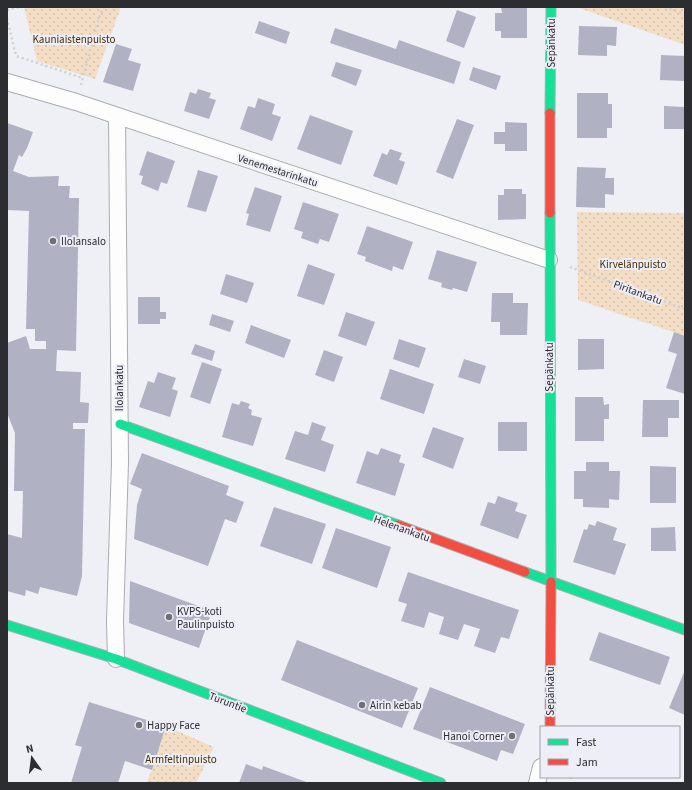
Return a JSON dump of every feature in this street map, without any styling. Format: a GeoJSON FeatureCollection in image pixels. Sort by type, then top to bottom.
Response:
{"type":"FeatureCollection","features":[{"type":"Feature","properties":{"kind":"street","name":"Sepänkatu"},"geometry":{"type":"LineString","coordinates":[[550,726],[551,582],[549,260],[551,7]]}},
{"type":"Feature","properties":{"kind":"street","name":"Venemestarinkatu"},"geometry":{"type":"LineString","coordinates":[[7,82],[76,102],[549,260]]}},
{"type":"Feature","properties":{"kind":"street","name":"Ilolankatu"},"geometry":{"type":"LineString","coordinates":[[116,659],[115,621],[120,424],[117,116]]}},
{"type":"Feature","properties":{"kind":"street","name":"Helenankatu"},"geometry":{"type":"LineString","coordinates":[[120,424],[685,630]]}},
{"type":"Feature","properties":{"kind":"street","name":"Turuntie"},"geometry":{"type":"LineString","coordinates":[[9,627],[88,649],[116,659],[441,783]]}},
{"type":"Feature","properties":{"kind":"street"},"geometry":{"type":"LineString","coordinates":[[537,783],[540,771]]}},
{"type":"Feature","properties":{"kind":"path"},"geometry":{"type":"LineString","coordinates":[[7,10],[19,7]]}},
{"type":"Feature","properties":{"kind":"path"},"geometry":{"type":"LineString","coordinates":[[76,102],[99,17],[104,7]]}},
{"type":"Feature","properties":{"kind":"path"},"geometry":{"type":"LineString","coordinates":[[665,7],[685,14]]}},
{"type":"Feature","properties":{"kind":"path"},"geometry":{"type":"LineString","coordinates":[[7,18],[16,56],[83,78]]}},
{"type":"Feature","properties":{"kind":"path","name":"Piritankatu"},"geometry":{"type":"LineString","coordinates":[[569,266],[685,309]]}},
{"type":"Feature","properties":{"kind":"green space","name":"Kauniaistenpuisto"},"geometry":{"type":"Polygon","coordinates":[[[24,7],[121,7],[95,79],[37,61],[24,7]]]}},
{"type":"Feature","properties":{"kind":"green space"},"geometry":{"type":"Polygon","coordinates":[[[685,7],[685,45],[579,8],[685,7]]]}},
{"type":"Feature","properties":{"kind":"green space","name":"Kirvelänpuisto"},"geometry":{"type":"Polygon","coordinates":[[[577,212],[685,213],[685,336],[578,300],[577,212]]]}},
{"type":"Feature","properties":{"kind":"green space","name":"Armfeltinpuisto"},"geometry":{"type":"Polygon","coordinates":[[[166,726],[214,747],[196,783],[146,783],[152,770],[166,726]]]}},
{"type":"Feature","properties":{"kind":"building"},"geometry":{"type":"Polygon","coordinates":[[[501,7],[527,7],[527,38],[501,38],[501,31],[495,31],[495,13],[502,13],[501,7]]]}},
{"type":"Feature","properties":{"kind":"building"},"geometry":{"type":"Polygon","coordinates":[[[457,10],[476,17],[464,48],[446,41],[457,10]]]}},
{"type":"Feature","properties":{"kind":"building"},"geometry":{"type":"Polygon","coordinates":[[[259,21],[290,32],[286,44],[255,33],[259,21]]]}},
{"type":"Feature","properties":{"kind":"building"},"geometry":{"type":"Polygon","coordinates":[[[579,26],[617,27],[616,46],[607,45],[607,56],[578,55],[579,26]]]}},
{"type":"Feature","properties":{"kind":"building"},"geometry":{"type":"Polygon","coordinates":[[[335,28],[396,49],[399,40],[461,62],[454,84],[330,43],[335,28]]]}},
{"type":"Feature","properties":{"kind":"building"},"geometry":{"type":"Polygon","coordinates":[[[116,44],[132,49],[128,60],[141,64],[133,91],[103,82],[116,44]]]}},
{"type":"Feature","properties":{"kind":"building"},"geometry":{"type":"Polygon","coordinates":[[[661,55],[685,56],[684,81],[660,80],[661,55]]]}},
{"type":"Feature","properties":{"kind":"building"},"geometry":{"type":"Polygon","coordinates":[[[336,62],[362,70],[356,86],[331,76],[336,62]]]}},
{"type":"Feature","properties":{"kind":"building"},"geometry":{"type":"Polygon","coordinates":[[[473,67],[501,76],[496,90],[469,80],[473,67]]]}},
{"type":"Feature","properties":{"kind":"building"},"geometry":{"type":"Polygon","coordinates":[[[198,89],[211,93],[209,98],[216,100],[209,119],[184,111],[190,92],[196,94],[198,89]]]}},
{"type":"Feature","properties":{"kind":"building"},"geometry":{"type":"Polygon","coordinates":[[[577,93],[608,93],[608,104],[612,104],[612,128],[607,128],[607,138],[577,138],[577,93]]]}},
{"type":"Feature","properties":{"kind":"building"},"geometry":{"type":"Polygon","coordinates":[[[258,98],[275,104],[272,114],[281,117],[272,141],[240,129],[248,106],[255,108],[258,98]]]}},
{"type":"Feature","properties":{"kind":"building"},"geometry":{"type":"Polygon","coordinates":[[[664,106],[685,107],[684,129],[664,129],[664,106]]]}},
{"type":"Feature","properties":{"kind":"building"},"geometry":{"type":"Polygon","coordinates":[[[310,115],[353,131],[341,165],[297,149],[310,115]]]}},
{"type":"Feature","properties":{"kind":"building"},"geometry":{"type":"Polygon","coordinates":[[[457,119],[474,125],[453,179],[436,172],[457,119]]]}},
{"type":"Feature","properties":{"kind":"building"},"geometry":{"type":"Polygon","coordinates":[[[505,122],[527,123],[527,151],[505,151],[505,144],[494,144],[494,132],[505,132],[505,122]]]}},
{"type":"Feature","properties":{"kind":"building"},"geometry":{"type":"Polygon","coordinates":[[[7,123],[33,132],[22,157],[19,155],[13,171],[29,177],[59,176],[58,186],[70,186],[69,198],[79,198],[76,351],[57,350],[56,371],[81,372],[80,402],[89,403],[88,423],[73,423],[73,429],[85,429],[82,576],[77,596],[40,587],[38,594],[26,590],[25,596],[7,591],[7,534],[22,538],[23,491],[14,491],[15,433],[7,413],[7,343],[26,336],[30,349],[46,349],[46,341],[35,341],[35,329],[26,329],[29,211],[7,210],[7,123]]]}},
{"type":"Feature","properties":{"kind":"building"},"geometry":{"type":"Polygon","coordinates":[[[390,149],[402,153],[399,160],[405,162],[397,185],[373,176],[382,153],[387,155],[390,149]]]}},
{"type":"Feature","properties":{"kind":"building"},"geometry":{"type":"Polygon","coordinates":[[[147,151],[175,161],[167,184],[161,182],[158,191],[141,184],[143,176],[139,175],[147,151]]]}},
{"type":"Feature","properties":{"kind":"building"},"geometry":{"type":"Polygon","coordinates":[[[577,167],[606,168],[605,178],[614,178],[614,195],[605,194],[605,208],[576,207],[577,167]]]}},
{"type":"Feature","properties":{"kind":"building"},"geometry":{"type":"Polygon","coordinates":[[[198,170],[218,176],[206,212],[187,207],[198,170]]]}},
{"type":"Feature","properties":{"kind":"building"},"geometry":{"type":"Polygon","coordinates":[[[255,187],[282,196],[270,232],[246,225],[249,214],[246,213],[255,187]]]}},
{"type":"Feature","properties":{"kind":"building"},"geometry":{"type":"Polygon","coordinates":[[[504,189],[522,189],[522,194],[526,194],[526,219],[498,220],[498,195],[504,195],[504,189]]]}},
{"type":"Feature","properties":{"kind":"building"},"geometry":{"type":"Polygon","coordinates":[[[303,202],[339,214],[329,242],[320,239],[318,244],[301,238],[303,232],[294,229],[303,202]]]}},
{"type":"Feature","properties":{"kind":"building"},"geometry":{"type":"Polygon","coordinates":[[[367,226],[413,242],[403,270],[393,266],[392,271],[365,261],[366,257],[357,254],[367,226]]]}},
{"type":"Feature","properties":{"kind":"building"},"geometry":{"type":"Polygon","coordinates":[[[437,250],[477,262],[467,292],[453,288],[452,290],[441,287],[442,283],[428,279],[437,250]]]}},
{"type":"Feature","properties":{"kind":"building"},"geometry":{"type":"Polygon","coordinates":[[[308,264],[335,274],[324,305],[297,296],[308,264]]]}},
{"type":"Feature","properties":{"kind":"building"},"geometry":{"type":"Polygon","coordinates":[[[226,274],[254,283],[247,303],[220,294],[226,274]]]}},
{"type":"Feature","properties":{"kind":"building"},"geometry":{"type":"Polygon","coordinates":[[[492,293],[513,293],[513,303],[528,303],[527,335],[500,335],[500,322],[491,322],[492,293]]]}},
{"type":"Feature","properties":{"kind":"building"},"geometry":{"type":"Polygon","coordinates":[[[138,297],[160,297],[160,312],[166,312],[166,319],[160,319],[160,324],[138,324],[138,297]]]}},
{"type":"Feature","properties":{"kind":"building"},"geometry":{"type":"Polygon","coordinates":[[[346,312],[375,322],[366,346],[338,336],[346,312]]]}},
{"type":"Feature","properties":{"kind":"building"},"geometry":{"type":"Polygon","coordinates":[[[212,314],[234,321],[230,332],[209,325],[212,314]]]}},
{"type":"Feature","properties":{"kind":"building"},"geometry":{"type":"Polygon","coordinates":[[[251,325],[291,340],[284,358],[245,343],[251,325]]]}},
{"type":"Feature","properties":{"kind":"building"},"geometry":{"type":"Polygon","coordinates":[[[674,332],[685,336],[685,394],[666,388],[677,354],[668,351],[674,332]]]}},
{"type":"Feature","properties":{"kind":"building"},"geometry":{"type":"Polygon","coordinates":[[[399,339],[426,348],[419,368],[393,359],[399,339]]]}},
{"type":"Feature","properties":{"kind":"building"},"geometry":{"type":"Polygon","coordinates":[[[578,339],[604,339],[604,369],[578,370],[578,339]]]}},
{"type":"Feature","properties":{"kind":"building"},"geometry":{"type":"Polygon","coordinates":[[[195,344],[215,351],[212,361],[191,354],[195,344]]]}},
{"type":"Feature","properties":{"kind":"building"},"geometry":{"type":"Polygon","coordinates":[[[324,350],[343,357],[334,382],[315,375],[324,350]]]}},
{"type":"Feature","properties":{"kind":"building"},"geometry":{"type":"Polygon","coordinates":[[[464,359],[486,366],[480,384],[458,377],[464,359]]]}},
{"type":"Feature","properties":{"kind":"building"},"geometry":{"type":"Polygon","coordinates":[[[202,362],[222,369],[210,404],[190,397],[202,362]]]}},
{"type":"Feature","properties":{"kind":"building"},"geometry":{"type":"Polygon","coordinates":[[[390,369],[434,384],[424,414],[380,399],[390,369]]]}},
{"type":"Feature","properties":{"kind":"building"},"geometry":{"type":"Polygon","coordinates":[[[158,372],[176,378],[172,389],[178,391],[170,417],[139,407],[148,381],[154,383],[158,372]]]}},
{"type":"Feature","properties":{"kind":"building"},"geometry":{"type":"Polygon","coordinates":[[[575,397],[603,397],[604,405],[609,404],[609,419],[604,419],[604,441],[575,441],[575,397]]]}},
{"type":"Feature","properties":{"kind":"building"},"geometry":{"type":"Polygon","coordinates":[[[643,400],[679,400],[679,418],[668,418],[668,437],[642,437],[643,400]]]}},
{"type":"Feature","properties":{"kind":"building"},"geometry":{"type":"Polygon","coordinates":[[[241,401],[250,404],[248,408],[252,410],[251,415],[262,418],[253,446],[222,437],[232,403],[239,405],[241,401]]]}},
{"type":"Feature","properties":{"kind":"building"},"geometry":{"type":"Polygon","coordinates":[[[312,422],[326,427],[321,440],[334,445],[325,472],[285,459],[295,431],[308,435],[312,422]]]}},
{"type":"Feature","properties":{"kind":"building"},"geometry":{"type":"Polygon","coordinates":[[[498,422],[527,422],[527,451],[498,451],[498,422]]]}},
{"type":"Feature","properties":{"kind":"building"},"geometry":{"type":"Polygon","coordinates":[[[433,427],[464,438],[453,469],[422,457],[433,427]]]}},
{"type":"Feature","properties":{"kind":"building"},"geometry":{"type":"Polygon","coordinates":[[[381,448],[401,455],[399,462],[405,464],[395,496],[356,483],[367,451],[378,455],[381,448]]]}},
{"type":"Feature","properties":{"kind":"building"},"geometry":{"type":"Polygon","coordinates":[[[142,453],[229,486],[226,495],[244,502],[236,523],[225,519],[208,566],[134,539],[137,505],[142,489],[130,484],[142,453]]]}},
{"type":"Feature","properties":{"kind":"building"},"geometry":{"type":"Polygon","coordinates":[[[586,462],[609,462],[609,471],[620,471],[619,500],[609,499],[609,508],[583,507],[583,499],[574,499],[574,471],[586,471],[586,462]]]}},
{"type":"Feature","properties":{"kind":"building"},"geometry":{"type":"Polygon","coordinates":[[[650,466],[676,467],[676,503],[650,503],[650,466]]]}},
{"type":"Feature","properties":{"kind":"building"},"geometry":{"type":"Polygon","coordinates":[[[498,496],[518,503],[515,511],[527,515],[518,539],[480,525],[488,502],[495,504],[498,496]]]}},
{"type":"Feature","properties":{"kind":"building"},"geometry":{"type":"Polygon","coordinates":[[[274,507],[326,524],[312,564],[260,546],[274,507]]]}},
{"type":"Feature","properties":{"kind":"building"},"geometry":{"type":"Polygon","coordinates":[[[597,521],[617,528],[613,540],[626,544],[615,575],[573,562],[584,529],[587,530],[589,524],[595,526],[597,521]]]}},
{"type":"Feature","properties":{"kind":"building"},"geometry":{"type":"Polygon","coordinates":[[[675,527],[676,551],[651,551],[651,528],[675,527]]]}},
{"type":"Feature","properties":{"kind":"building"},"geometry":{"type":"Polygon","coordinates":[[[336,528],[391,547],[377,588],[322,568],[336,528]]]}},
{"type":"Feature","properties":{"kind":"building"},"geometry":{"type":"Polygon","coordinates":[[[408,572],[519,610],[509,639],[501,637],[495,653],[474,646],[480,629],[464,624],[458,640],[439,634],[444,617],[429,612],[424,628],[401,621],[407,604],[398,601],[408,572]]]}},
{"type":"Feature","properties":{"kind":"building","name":"KVPS-koti Paulinpuisto"},"geometry":{"type":"Polygon","coordinates":[[[130,581],[212,611],[199,648],[129,623],[130,581]]]}},
{"type":"Feature","properties":{"kind":"building"},"geometry":{"type":"Polygon","coordinates":[[[599,632],[670,657],[660,685],[589,660],[599,632]]]}},
{"type":"Feature","properties":{"kind":"building"},"geometry":{"type":"Polygon","coordinates":[[[297,640],[418,688],[402,728],[281,680],[297,640]]]}},
{"type":"Feature","properties":{"kind":"building"},"geometry":{"type":"Polygon","coordinates":[[[685,670],[685,715],[669,708],[685,670]]]}},
{"type":"Feature","properties":{"kind":"building"},"geometry":{"type":"Polygon","coordinates":[[[430,687],[525,724],[513,754],[501,750],[497,761],[413,729],[430,687]]]}},
{"type":"Feature","properties":{"kind":"building"},"geometry":{"type":"Polygon","coordinates":[[[89,702],[166,726],[152,770],[125,761],[118,783],[71,783],[82,747],[75,745],[89,702]]]}},
{"type":"Feature","properties":{"kind":"building"},"geometry":{"type":"Polygon","coordinates":[[[246,764],[262,770],[263,766],[309,783],[239,783],[246,764]]]}},
{"type":"Feature","properties":{"kind":"traffic: fast"},"geometry":{"type":"LineString","coordinates":[[550,113],[551,7]]}},
{"type":"Feature","properties":{"kind":"traffic: fast"},"geometry":{"type":"LineString","coordinates":[[550,213],[551,582]]}},
{"type":"Feature","properties":{"kind":"traffic: fast"},"geometry":{"type":"LineString","coordinates":[[120,424],[398,525]]}},
{"type":"Feature","properties":{"kind":"traffic: fast"},"geometry":{"type":"LineString","coordinates":[[525,572],[685,630]]}},
{"type":"Feature","properties":{"kind":"traffic: fast"},"geometry":{"type":"LineString","coordinates":[[7,625],[116,659],[441,783]]}},
{"type":"Feature","properties":{"kind":"traffic: jam"},"geometry":{"type":"LineString","coordinates":[[550,113],[550,213]]}},
{"type":"Feature","properties":{"kind":"traffic: jam"},"geometry":{"type":"LineString","coordinates":[[398,525],[525,572]]}},
{"type":"Feature","properties":{"kind":"traffic: jam"},"geometry":{"type":"LineString","coordinates":[[550,726],[551,582]]}},
{"type":"Feature","properties":{"kind":"place","name":"Ilolansalo"},"geometry":{"type":"Point","coordinates":[53,241]}},
{"type":"Feature","properties":{"kind":"place","name":"KVPS-koti Paulinpuisto"},"geometry":{"type":"Point","coordinates":[169,617]}},
{"type":"Feature","properties":{"kind":"place","name":"Airin kebab"},"geometry":{"type":"Point","coordinates":[362,705]}},
{"type":"Feature","properties":{"kind":"place","name":"Happy Face"},"geometry":{"type":"Point","coordinates":[139,725]}},
{"type":"Feature","properties":{"kind":"place","name":"Hanoi Corner"},"geometry":{"type":"Point","coordinates":[512,736]}}]}
